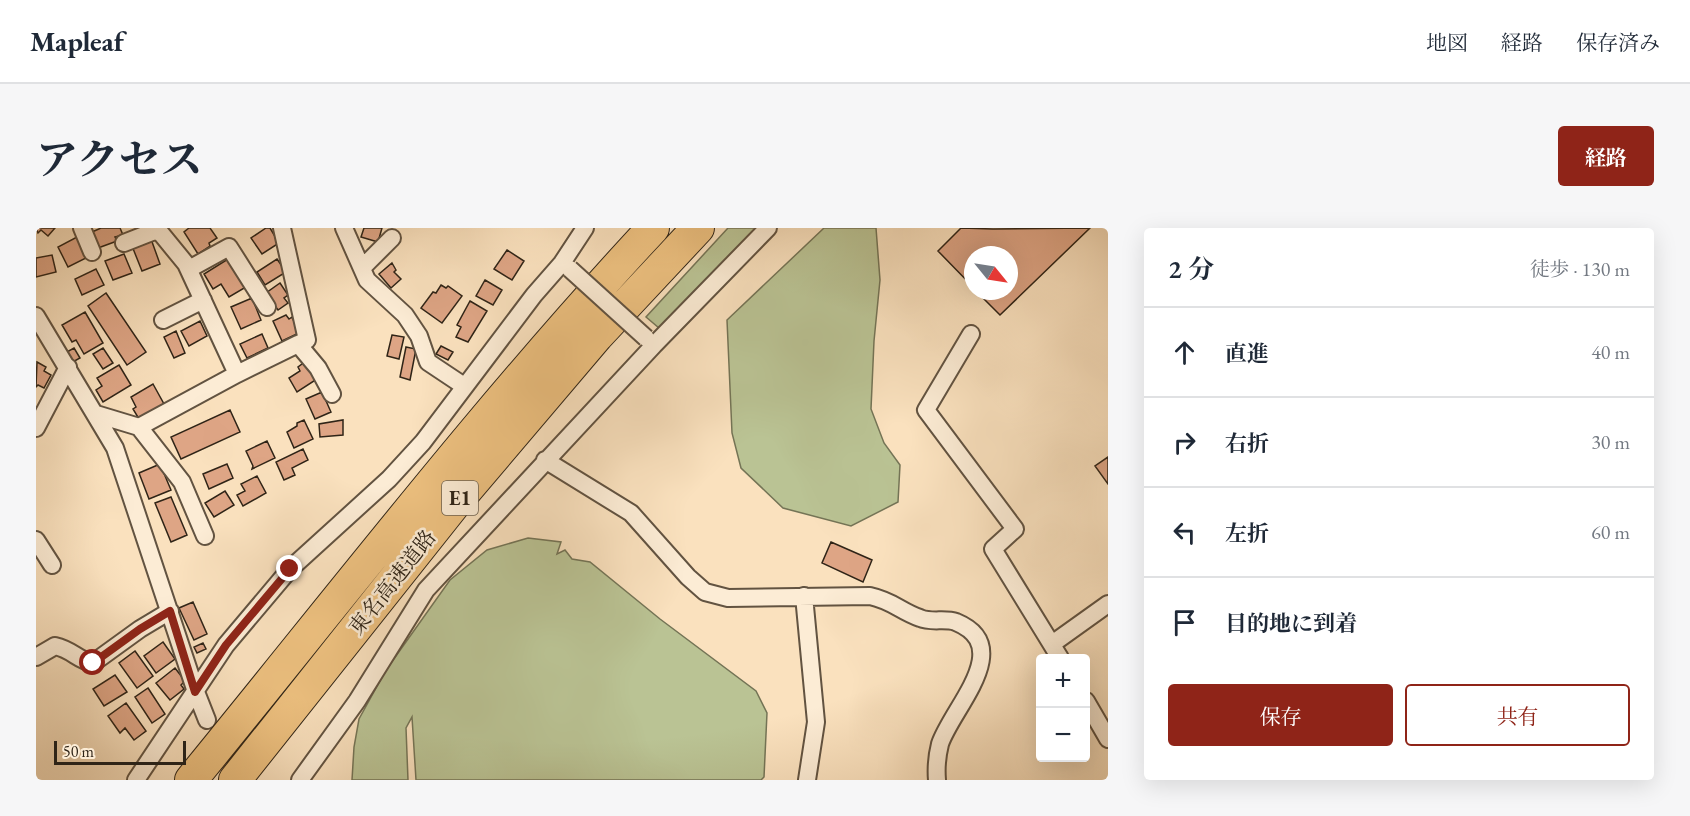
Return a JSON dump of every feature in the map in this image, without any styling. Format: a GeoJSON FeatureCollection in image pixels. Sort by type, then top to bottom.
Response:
{"type":"FeatureCollection","features":[{"type":"Feature","properties":{"kind":"highway","name":"東名高速道路"},"geometry":{"type":"LineString","coordinates":[[191,780],[462,445],[556,333],[653,228]]}},
{"type":"Feature","properties":{"kind":"highway","name":"東名高速道路"},"geometry":{"type":"LineString","coordinates":[[235,780],[456,502],[597,336],[699,228]]}},
{"type":"Feature","properties":{"kind":"street"},"geometry":{"type":"LineString","coordinates":[[82,228],[92,252]]}},
{"type":"Feature","properties":{"kind":"street"},"geometry":{"type":"LineString","coordinates":[[139,427],[237,374],[307,340],[282,228]]}},
{"type":"Feature","properties":{"kind":"street"},"geometry":{"type":"LineString","coordinates":[[344,228],[367,280],[405,315],[419,336],[428,362],[464,386]]}},
{"type":"Feature","properties":{"kind":"street"},"geometry":{"type":"LineString","coordinates":[[136,780],[226,645],[290,569],[389,479],[423,442],[534,295],[566,266],[585,228]]}},
{"type":"Feature","properties":{"kind":"street"},"geometry":{"type":"LineString","coordinates":[[300,780],[357,701],[426,590],[650,342],[768,228]]}},
{"type":"Feature","properties":{"kind":"street"},"geometry":{"type":"LineString","coordinates":[[124,243],[155,229],[189,269],[237,374]]}},
{"type":"Feature","properties":{"kind":"street"},"geometry":{"type":"LineString","coordinates":[[362,268],[392,238]]}},
{"type":"Feature","properties":{"kind":"street"},"geometry":{"type":"LineString","coordinates":[[189,269],[229,247],[267,307]]}},
{"type":"Feature","properties":{"kind":"street"},"geometry":{"type":"LineString","coordinates":[[566,266],[650,342]]}},
{"type":"Feature","properties":{"kind":"street"},"geometry":{"type":"LineString","coordinates":[[163,320],[203,300]]}},
{"type":"Feature","properties":{"kind":"street"},"geometry":{"type":"LineString","coordinates":[[36,316],[115,448],[195,692],[207,720]]}},
{"type":"Feature","properties":{"kind":"street"},"geometry":{"type":"LineString","coordinates":[[971,334],[926,410],[1015,529],[993,549],[1056,651],[1108,604]]}},
{"type":"Feature","properties":{"kind":"street"},"geometry":{"type":"LineString","coordinates":[[298,344],[318,368],[332,394]]}},
{"type":"Feature","properties":{"kind":"street"},"geometry":{"type":"LineString","coordinates":[[36,428],[42,402],[68,367]]}},
{"type":"Feature","properties":{"kind":"street"},"geometry":{"type":"LineString","coordinates":[[96,414],[139,427],[182,482],[205,536]]}},
{"type":"Feature","properties":{"kind":"street"},"geometry":{"type":"LineString","coordinates":[[545,460],[631,513],[688,577],[705,592],[728,597],[870,596],[886,599],[921,619],[955,622],[969,630],[980,643],[983,659],[977,675],[941,742],[936,767],[937,780]]}},
{"type":"Feature","properties":{"kind":"street"},"geometry":{"type":"LineString","coordinates":[[36,540],[52,565]]}},
{"type":"Feature","properties":{"kind":"street"},"geometry":{"type":"LineString","coordinates":[[804,597],[816,722],[807,780]]}},
{"type":"Feature","properties":{"kind":"street"},"geometry":{"type":"LineString","coordinates":[[36,657],[55,646],[69,650],[82,661],[93,663],[140,629],[170,611]]}},
{"type":"Feature","properties":{"kind":"street"},"geometry":{"type":"LineString","coordinates":[[1090,708],[1108,739]]}},
{"type":"Feature","properties":{"kind":"green space"},"geometry":{"type":"Polygon","coordinates":[[[728,228],[760,228],[659,328],[646,317],[728,228]]]}},
{"type":"Feature","properties":{"kind":"green space"},"geometry":{"type":"Polygon","coordinates":[[[824,228],[876,228],[880,280],[871,409],[884,443],[900,465],[898,502],[851,526],[783,508],[741,468],[732,433],[727,320],[824,228]]]}},
{"type":"Feature","properties":{"kind":"green space"},"geometry":{"type":"Polygon","coordinates":[[[528,538],[561,542],[557,554],[565,550],[572,559],[590,562],[660,619],[756,691],[767,713],[764,777],[761,780],[416,780],[412,717],[406,728],[408,780],[352,780],[359,719],[386,670],[450,580],[487,550],[528,538]]]}},
{"type":"Feature","properties":{"kind":"building"},"geometry":{"type":"Polygon","coordinates":[[[36,228],[55,228],[48,236],[41,230],[38,233],[36,228]]]}},
{"type":"Feature","properties":{"kind":"building"},"geometry":{"type":"Polygon","coordinates":[[[101,228],[120,228],[123,235],[115,237],[117,241],[98,248],[92,232],[101,228]]]}},
{"type":"Feature","properties":{"kind":"building"},"geometry":{"type":"Polygon","coordinates":[[[189,228],[210,228],[217,238],[198,254],[184,232],[189,228]]]}},
{"type":"Feature","properties":{"kind":"building"},"geometry":{"type":"Polygon","coordinates":[[[266,228],[270,228],[279,243],[262,254],[251,238],[266,228]]]}},
{"type":"Feature","properties":{"kind":"building"},"geometry":{"type":"Polygon","coordinates":[[[364,228],[382,228],[378,242],[361,237],[364,228]]]}},
{"type":"Feature","properties":{"kind":"building"},"geometry":{"type":"Polygon","coordinates":[[[961,228],[1090,228],[1018,298],[1018,246],[964,246],[964,278],[938,251],[961,228]]]}},
{"type":"Feature","properties":{"kind":"building"},"geometry":{"type":"Polygon","coordinates":[[[77,237],[88,257],[68,267],[58,247],[77,237]]]}},
{"type":"Feature","properties":{"kind":"building"},"geometry":{"type":"Polygon","coordinates":[[[151,239],[160,264],[142,271],[132,246],[151,239]]]}},
{"type":"Feature","properties":{"kind":"building"},"geometry":{"type":"Polygon","coordinates":[[[507,250],[524,261],[512,280],[494,269],[507,250]]]}},
{"type":"Feature","properties":{"kind":"building"},"geometry":{"type":"Polygon","coordinates":[[[124,254],[132,273],[113,280],[105,261],[124,254]]]}},
{"type":"Feature","properties":{"kind":"building"},"geometry":{"type":"Polygon","coordinates":[[[52,255],[56,272],[36,277],[36,258],[52,255]]]}},
{"type":"Feature","properties":{"kind":"building"},"geometry":{"type":"Polygon","coordinates":[[[228,259],[246,287],[229,297],[221,284],[213,289],[204,274],[228,259]]]}},
{"type":"Feature","properties":{"kind":"building"},"geometry":{"type":"Polygon","coordinates":[[[277,259],[286,272],[265,285],[257,272],[277,259]]]}},
{"type":"Feature","properties":{"kind":"building"},"geometry":{"type":"Polygon","coordinates":[[[392,263],[396,270],[394,272],[401,279],[391,288],[379,274],[392,263]]]}},
{"type":"Feature","properties":{"kind":"building"},"geometry":{"type":"Polygon","coordinates":[[[96,269],[104,285],[82,295],[75,279],[96,269]]]}},
{"type":"Feature","properties":{"kind":"building"},"geometry":{"type":"Polygon","coordinates":[[[485,280],[502,290],[493,305],[476,296],[485,280]]]}},
{"type":"Feature","properties":{"kind":"building"},"geometry":{"type":"Polygon","coordinates":[[[280,283],[288,295],[284,298],[288,303],[278,310],[266,293],[280,283]]]}},
{"type":"Feature","properties":{"kind":"building"},"geometry":{"type":"Polygon","coordinates":[[[441,285],[446,288],[448,286],[462,296],[442,323],[421,308],[441,285]]]}},
{"type":"Feature","properties":{"kind":"building"},"geometry":{"type":"Polygon","coordinates":[[[106,293],[146,352],[127,365],[88,306],[106,293]]]}},
{"type":"Feature","properties":{"kind":"building"},"geometry":{"type":"Polygon","coordinates":[[[252,298],[261,320],[241,329],[231,307],[252,298]]]}},
{"type":"Feature","properties":{"kind":"building"},"geometry":{"type":"Polygon","coordinates":[[[985,300],[1016,300],[1000,315],[985,300]]]}},
{"type":"Feature","properties":{"kind":"building"},"geometry":{"type":"Polygon","coordinates":[[[470,301],[487,311],[468,342],[456,337],[461,327],[457,325],[470,301]]]}},
{"type":"Feature","properties":{"kind":"building"},"geometry":{"type":"Polygon","coordinates":[[[85,312],[103,343],[84,354],[76,340],[72,342],[62,325],[85,312]]]}},
{"type":"Feature","properties":{"kind":"building"},"geometry":{"type":"Polygon","coordinates":[[[286,315],[289,319],[292,317],[299,333],[282,341],[273,321],[286,315]]]}},
{"type":"Feature","properties":{"kind":"building"},"geometry":{"type":"Polygon","coordinates":[[[200,321],[207,336],[189,346],[181,331],[200,321]]]}},
{"type":"Feature","properties":{"kind":"building"},"geometry":{"type":"Polygon","coordinates":[[[176,331],[185,353],[174,358],[164,337],[176,331]]]}},
{"type":"Feature","properties":{"kind":"building"},"geometry":{"type":"Polygon","coordinates":[[[262,334],[268,348],[247,358],[240,344],[262,334]]]}},
{"type":"Feature","properties":{"kind":"building"},"geometry":{"type":"Polygon","coordinates":[[[392,335],[404,337],[399,359],[387,356],[392,335]]]}},
{"type":"Feature","properties":{"kind":"building"},"geometry":{"type":"Polygon","coordinates":[[[441,346],[453,352],[448,360],[436,354],[441,346]]]}},
{"type":"Feature","properties":{"kind":"building"},"geometry":{"type":"Polygon","coordinates":[[[406,347],[416,349],[410,380],[400,377],[406,347]]]}},
{"type":"Feature","properties":{"kind":"building"},"geometry":{"type":"Polygon","coordinates":[[[74,348],[80,358],[71,363],[65,353],[74,348]]]}},
{"type":"Feature","properties":{"kind":"building"},"geometry":{"type":"Polygon","coordinates":[[[103,348],[113,363],[103,369],[93,354],[103,348]]]}},
{"type":"Feature","properties":{"kind":"building"},"geometry":{"type":"Polygon","coordinates":[[[306,361],[317,379],[297,392],[289,378],[300,371],[298,367],[306,361]]]}},
{"type":"Feature","properties":{"kind":"building"},"geometry":{"type":"Polygon","coordinates":[[[37,362],[46,367],[44,371],[51,375],[44,388],[38,385],[36,387],[37,362]]]}},
{"type":"Feature","properties":{"kind":"building"},"geometry":{"type":"Polygon","coordinates":[[[119,365],[131,385],[103,402],[96,390],[102,386],[97,378],[119,365]]]}},
{"type":"Feature","properties":{"kind":"building"},"geometry":{"type":"Polygon","coordinates":[[[153,384],[164,404],[139,419],[133,409],[136,407],[131,397],[153,384]]]}},
{"type":"Feature","properties":{"kind":"building"},"geometry":{"type":"Polygon","coordinates":[[[322,392],[331,412],[315,419],[306,399],[322,392]]]}},
{"type":"Feature","properties":{"kind":"building"},"geometry":{"type":"Polygon","coordinates":[[[230,410],[240,432],[181,459],[171,437],[230,410]]]}},
{"type":"Feature","properties":{"kind":"building"},"geometry":{"type":"Polygon","coordinates":[[[304,420],[313,439],[294,448],[287,432],[304,420]]]}},
{"type":"Feature","properties":{"kind":"building"},"geometry":{"type":"Polygon","coordinates":[[[343,420],[343,435],[320,437],[319,424],[343,420]]]}},
{"type":"Feature","properties":{"kind":"building"},"geometry":{"type":"Polygon","coordinates":[[[267,441],[275,458],[252,469],[253,466],[246,451],[267,441]]]}},
{"type":"Feature","properties":{"kind":"building"},"geometry":{"type":"Polygon","coordinates":[[[303,449],[308,460],[292,468],[295,475],[284,480],[276,462],[303,449]]]}},
{"type":"Feature","properties":{"kind":"building"},"geometry":{"type":"Polygon","coordinates":[[[1108,457],[1108,484],[1095,466],[1108,457]]]}},
{"type":"Feature","properties":{"kind":"building"},"geometry":{"type":"Polygon","coordinates":[[[160,464],[171,490],[149,499],[139,473],[160,464]]]}},
{"type":"Feature","properties":{"kind":"building"},"geometry":{"type":"Polygon","coordinates":[[[227,464],[233,478],[209,489],[203,474],[227,464]]]}},
{"type":"Feature","properties":{"kind":"building"},"geometry":{"type":"Polygon","coordinates":[[[257,476],[266,493],[243,506],[237,495],[245,491],[241,484],[257,476]]]}},
{"type":"Feature","properties":{"kind":"building"},"geometry":{"type":"Polygon","coordinates":[[[225,491],[234,505],[214,517],[205,503],[225,491]]]}},
{"type":"Feature","properties":{"kind":"building"},"geometry":{"type":"Polygon","coordinates":[[[171,497],[187,535],[171,542],[155,503],[171,497]]]}},
{"type":"Feature","properties":{"kind":"building"},"geometry":{"type":"Polygon","coordinates":[[[831,542],[872,560],[863,582],[822,563],[831,542]]]}},
{"type":"Feature","properties":{"kind":"building"},"geometry":{"type":"Polygon","coordinates":[[[193,602],[207,634],[194,640],[179,608],[193,602]]]}},
{"type":"Feature","properties":{"kind":"building"},"geometry":{"type":"Polygon","coordinates":[[[163,642],[175,659],[156,673],[144,656],[163,642]]]}},
{"type":"Feature","properties":{"kind":"building"},"geometry":{"type":"Polygon","coordinates":[[[203,643],[206,649],[197,653],[194,647],[203,643]]]}},
{"type":"Feature","properties":{"kind":"building"},"geometry":{"type":"Polygon","coordinates":[[[135,651],[153,676],[137,688],[119,663],[135,651]]]}},
{"type":"Feature","properties":{"kind":"building"},"geometry":{"type":"Polygon","coordinates":[[[175,668],[185,681],[181,685],[184,689],[170,700],[156,683],[175,668]]]}},
{"type":"Feature","properties":{"kind":"building"},"geometry":{"type":"Polygon","coordinates":[[[115,675],[127,692],[104,706],[93,689],[115,675]]]}},
{"type":"Feature","properties":{"kind":"building"},"geometry":{"type":"Polygon","coordinates":[[[148,688],[165,714],[152,723],[135,697],[148,688]]]}},
{"type":"Feature","properties":{"kind":"building"},"geometry":{"type":"Polygon","coordinates":[[[126,703],[146,731],[134,740],[125,728],[120,733],[108,716],[126,703]]]}},
{"type":"Feature","properties":{"kind":"route"},"geometry":{"type":"LineString","coordinates":[[93,663],[140,629],[170,611],[195,692],[226,645],[290,569]]}}]}
